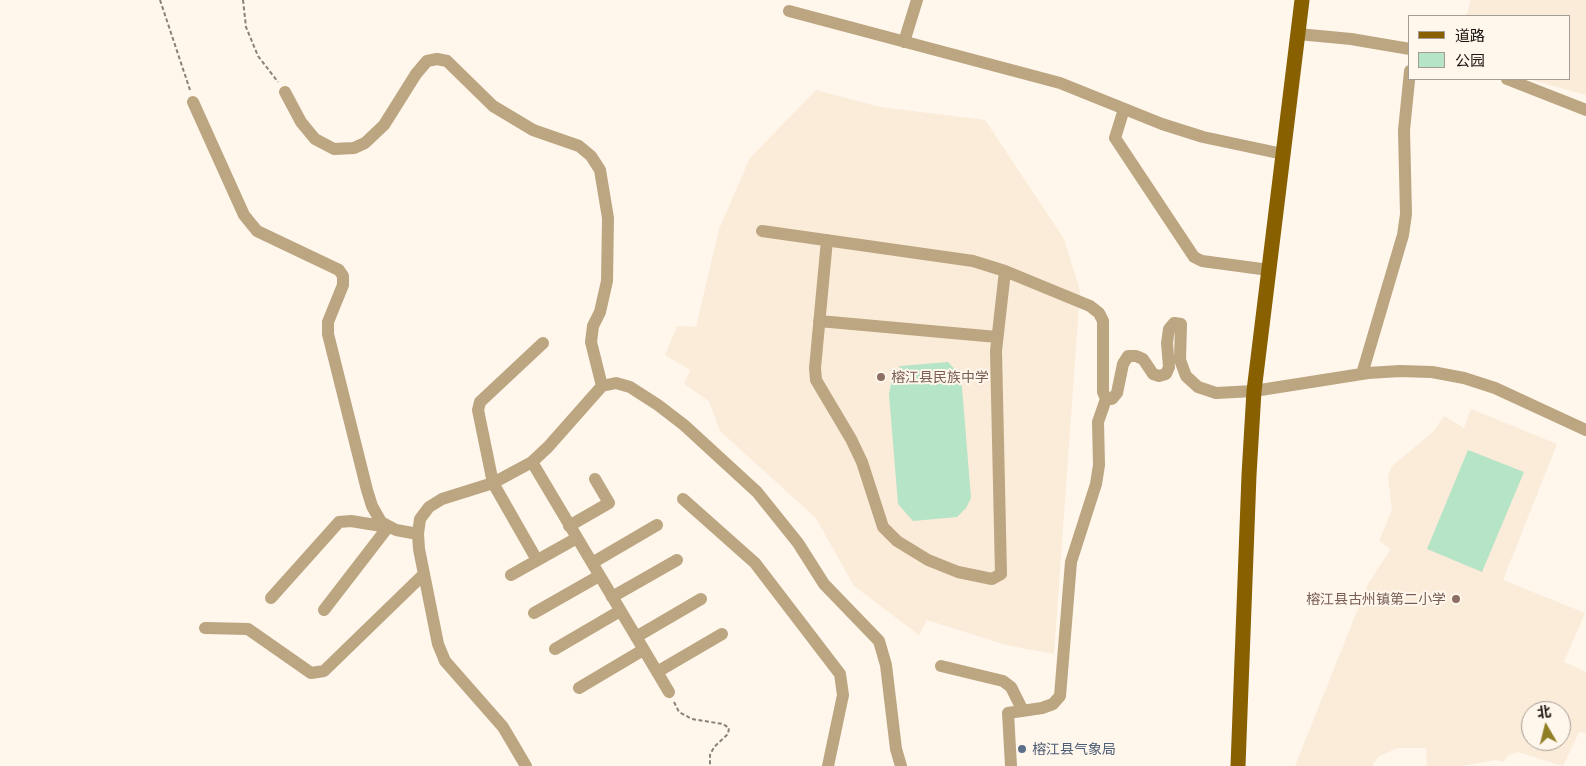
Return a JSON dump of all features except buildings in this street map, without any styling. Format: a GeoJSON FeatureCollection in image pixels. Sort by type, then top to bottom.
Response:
{"type":"FeatureCollection","features":[{"type":"Feature","properties":{"kind":"main road"},"geometry":{"type":"LineString","coordinates":[[1238,766],[1254,391],[1302,0]]}},
{"type":"Feature","properties":{"kind":"street"},"geometry":{"type":"LineString","coordinates":[[904,42],[917,0]]}},
{"type":"Feature","properties":{"kind":"street"},"geometry":{"type":"LineString","coordinates":[[789,11],[1060,83],[1124,109],[1203,137],[1283,154]]}},
{"type":"Feature","properties":{"kind":"street"},"geometry":{"type":"LineString","coordinates":[[1298,34],[1351,39],[1408,49]]}},
{"type":"Feature","properties":{"kind":"street"},"geometry":{"type":"LineString","coordinates":[[285,92],[301,122],[315,138],[334,149],[354,148],[365,143],[384,125],[421,67],[427,61],[436,59],[447,61],[500,110],[533,130],[579,146],[592,156],[600,170],[608,218],[607,281],[600,312],[593,326],[591,342],[602,386]]}},
{"type":"Feature","properties":{"kind":"street"},"geometry":{"type":"LineString","coordinates":[[1362,374],[1403,235],[1406,214],[1404,130],[1409,80]]}},
{"type":"Feature","properties":{"kind":"street"},"geometry":{"type":"LineString","coordinates":[[1510,80],[1586,110]]}},
{"type":"Feature","properties":{"kind":"street"},"geometry":{"type":"LineString","coordinates":[[193,102],[244,215],[257,231],[339,270],[343,276],[343,285],[328,322],[328,334],[367,490],[376,514],[388,527]]}},
{"type":"Feature","properties":{"kind":"street"},"geometry":{"type":"LineString","coordinates":[[1124,109],[1115,138],[1194,257],[1202,261],[1268,270]]}},
{"type":"Feature","properties":{"kind":"street"},"geometry":{"type":"LineString","coordinates":[[762,231],[949,257],[1005,271],[1090,306],[1099,313],[1103,321],[1103,392],[1106,399],[1098,422],[1098,474],[1071,562],[1060,696],[1053,704],[1008,713],[1012,766]]}},
{"type":"Feature","properties":{"kind":"street"},"geometry":{"type":"LineString","coordinates":[[827,240],[815,368],[816,380],[851,439],[862,462],[883,527],[897,541],[928,560],[958,572],[992,579],[1000,574],[997,337],[1005,271]]}},
{"type":"Feature","properties":{"kind":"street"},"geometry":{"type":"LineString","coordinates":[[819,321],[997,337]]}},
{"type":"Feature","properties":{"kind":"street"},"geometry":{"type":"LineString","coordinates":[[1106,399],[1112,399],[1117,393],[1123,364],[1128,356],[1136,356],[1143,359],[1153,374],[1159,376],[1166,374],[1169,367],[1167,343],[1169,329],[1174,323],[1181,324],[1180,360],[1186,376],[1198,387],[1216,393],[1254,391],[1400,370],[1432,372],[1464,378],[1495,388],[1586,430]]}},
{"type":"Feature","properties":{"kind":"street"},"geometry":{"type":"LineString","coordinates":[[537,560],[493,483],[478,410],[480,402],[543,343]]}},
{"type":"Feature","properties":{"kind":"street"},"geometry":{"type":"LineString","coordinates":[[526,766],[503,727],[445,661],[438,644],[424,574],[418,534],[420,519],[429,507],[442,499],[493,483],[532,462],[548,447],[602,386],[616,383],[630,388],[658,405],[733,469],[778,516],[824,584],[879,641],[886,666],[896,749],[901,766]]}},
{"type":"Feature","properties":{"kind":"street"},"geometry":{"type":"LineString","coordinates":[[532,462],[669,692]]}},
{"type":"Feature","properties":{"kind":"street"},"geometry":{"type":"LineString","coordinates":[[569,526],[609,502],[595,479]]}},
{"type":"Feature","properties":{"kind":"street"},"geometry":{"type":"LineString","coordinates":[[683,499],[755,563],[840,674],[843,695],[828,766]]}},
{"type":"Feature","properties":{"kind":"street"},"geometry":{"type":"LineString","coordinates":[[271,598],[339,522],[351,521],[418,534]]}},
{"type":"Feature","properties":{"kind":"street"},"geometry":{"type":"LineString","coordinates":[[592,563],[657,525]]}},
{"type":"Feature","properties":{"kind":"street"},"geometry":{"type":"LineString","coordinates":[[324,610],[388,527]]}},
{"type":"Feature","properties":{"kind":"street"},"geometry":{"type":"LineString","coordinates":[[512,575],[576,538]]}},
{"type":"Feature","properties":{"kind":"street"},"geometry":{"type":"LineString","coordinates":[[612,598],[677,560]]}},
{"type":"Feature","properties":{"kind":"street"},"geometry":{"type":"LineString","coordinates":[[205,628],[248,629],[310,673],[324,670],[424,574]]}},
{"type":"Feature","properties":{"kind":"street"},"geometry":{"type":"LineString","coordinates":[[534,613],[599,576]]}},
{"type":"Feature","properties":{"kind":"street"},"geometry":{"type":"LineString","coordinates":[[636,637],[701,599]]}},
{"type":"Feature","properties":{"kind":"street"},"geometry":{"type":"LineString","coordinates":[[555,649],[620,611]]}},
{"type":"Feature","properties":{"kind":"street"},"geometry":{"type":"LineString","coordinates":[[657,672],[722,634]]}},
{"type":"Feature","properties":{"kind":"street"},"geometry":{"type":"LineString","coordinates":[[578,688],[644,650]]}},
{"type":"Feature","properties":{"kind":"street"},"geometry":{"type":"LineString","coordinates":[[941,666],[1003,681],[1011,687],[1023,711]]}},
{"type":"Feature","properties":{"kind":"path"},"geometry":{"type":"LineString","coordinates":[[160,0],[193,102]]}},
{"type":"Feature","properties":{"kind":"path"},"geometry":{"type":"LineString","coordinates":[[243,0],[246,27],[258,56],[285,92]]}},
{"type":"Feature","properties":{"kind":"path"},"geometry":{"type":"LineString","coordinates":[[669,692],[679,712],[685,716],[729,728],[728,734],[714,747],[710,755],[710,766]]}},
{"type":"Feature","properties":{"kind":"shaded area"},"geometry":{"type":"Polygon","coordinates":[[[1471,0],[1586,0],[1586,95],[1533,80],[1571,80],[1571,15],[1466,15],[1471,0]]]}},
{"type":"Feature","properties":{"kind":"shaded area","name":"榕江县民族中学"},"geometry":{"type":"Polygon","coordinates":[[[816,90],[880,107],[985,120],[1064,239],[1080,291],[1054,654],[1006,645],[927,620],[919,635],[854,586],[816,518],[720,431],[709,401],[684,384],[690,370],[665,355],[677,326],[696,327],[719,229],[750,158],[816,90]]]}},
{"type":"Feature","properties":{"kind":"shaded area","name":"榕江县古州镇第二小学"},"geometry":{"type":"Polygon","coordinates":[[[1471,409],[1557,444],[1503,580],[1585,613],[1564,662],[1586,672],[1586,733],[1579,732],[1571,749],[1571,701],[1521,701],[1521,751],[1570,751],[1563,766],[1518,752],[1507,756],[1504,762],[1496,760],[1461,766],[1427,766],[1426,748],[1397,748],[1378,757],[1372,766],[1295,766],[1368,584],[1391,549],[1379,541],[1392,510],[1388,476],[1392,466],[1433,432],[1444,416],[1464,428],[1471,409]]]}},
{"type":"Feature","properties":{"kind":"green space"},"geometry":{"type":"Polygon","coordinates":[[[948,362],[958,373],[962,387],[971,498],[966,508],[957,517],[913,521],[898,504],[889,394],[892,379],[900,366],[948,362]]]}},
{"type":"Feature","properties":{"kind":"green space"},"geometry":{"type":"Polygon","coordinates":[[[1468,450],[1524,472],[1482,572],[1427,549],[1468,450]]]}},
{"type":"Feature","properties":{"kind":"place","name":"榕江县民族中学"},"geometry":{"type":"Point","coordinates":[881,377]}},
{"type":"Feature","properties":{"kind":"place","name":"榕江县古州镇第二小学"},"geometry":{"type":"Point","coordinates":[1456,599]}},
{"type":"Feature","properties":{"kind":"place","name":"榕江县气象局"},"geometry":{"type":"Point","coordinates":[1022,749]}}]}
